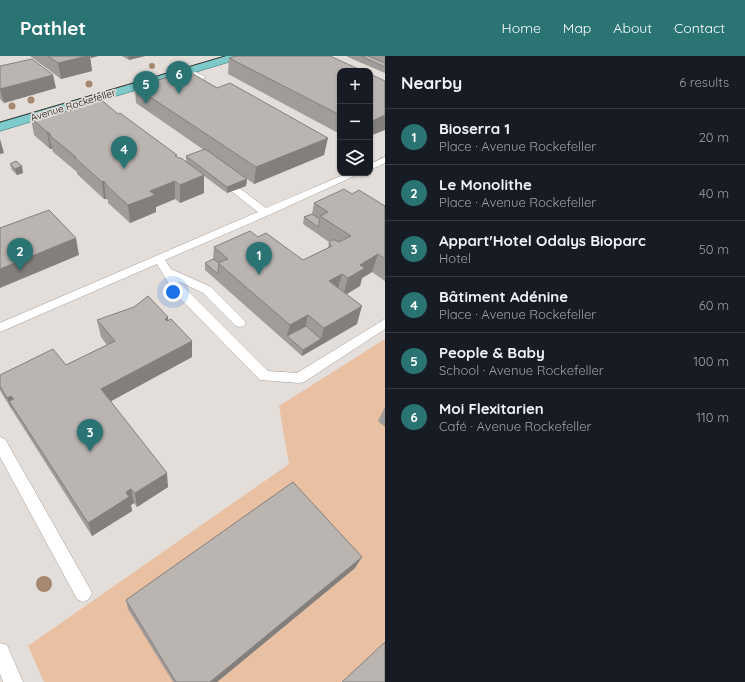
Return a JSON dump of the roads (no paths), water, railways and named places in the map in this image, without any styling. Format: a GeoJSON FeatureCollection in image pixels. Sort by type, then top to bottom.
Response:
{"type":"FeatureCollection","features":[{"type":"Feature","properties":{"kind":"main road","name":"Avenue Rockefeller"},"geometry":{"type":"LineString","coordinates":[[0,127],[131,91],[238,56]]}},
{"type":"Feature","properties":{"kind":"lane"},"geometry":{"type":"LineString","coordinates":[[179,85],[201,78],[189,71]]}},
{"type":"Feature","properties":{"kind":"lane"},"geometry":{"type":"LineString","coordinates":[[373,166],[385,160]]}},
{"type":"Feature","properties":{"kind":"lane"},"geometry":{"type":"LineString","coordinates":[[218,176],[266,212]]}},
{"type":"Feature","properties":{"kind":"lane"},"geometry":{"type":"LineString","coordinates":[[0,328],[349,176]]}},
{"type":"Feature","properties":{"kind":"lane"},"geometry":{"type":"LineString","coordinates":[[159,259],[177,288],[265,376],[299,378],[385,323]]}},
{"type":"Feature","properties":{"kind":"lane"},"geometry":{"type":"LineString","coordinates":[[166,271],[207,290],[240,323]]}},
{"type":"Feature","properties":{"kind":"lane"},"geometry":{"type":"LineString","coordinates":[[0,443],[83,593]]}},
{"type":"Feature","properties":{"kind":"lane"},"geometry":{"type":"LineString","coordinates":[[0,652],[14,682]]}},
{"type":"Feature","properties":{"kind":"tram line"},"geometry":{"type":"LineString","coordinates":[[0,122],[225,56]]}},
{"type":"Feature","properties":{"kind":"place","name":"Moi Flexitarien"},"geometry":{"type":"Point","coordinates":[179,94]}},
{"type":"Feature","properties":{"kind":"place","name":"People & Baby"},"geometry":{"type":"Point","coordinates":[146,104]}},
{"type":"Feature","properties":{"kind":"place","name":"Bâtiment Adénine"},"geometry":{"type":"Point","coordinates":[124,169]}},
{"type":"Feature","properties":{"kind":"place","name":"Le Monolithe"},"geometry":{"type":"Point","coordinates":[20,271]}},
{"type":"Feature","properties":{"kind":"place","name":"Bioserra 1"},"geometry":{"type":"Point","coordinates":[259,275]}},
{"type":"Feature","properties":{"kind":"place","name":"Appart'Hotel Odalys Bioparc"},"geometry":{"type":"Point","coordinates":[90,452]}}]}
